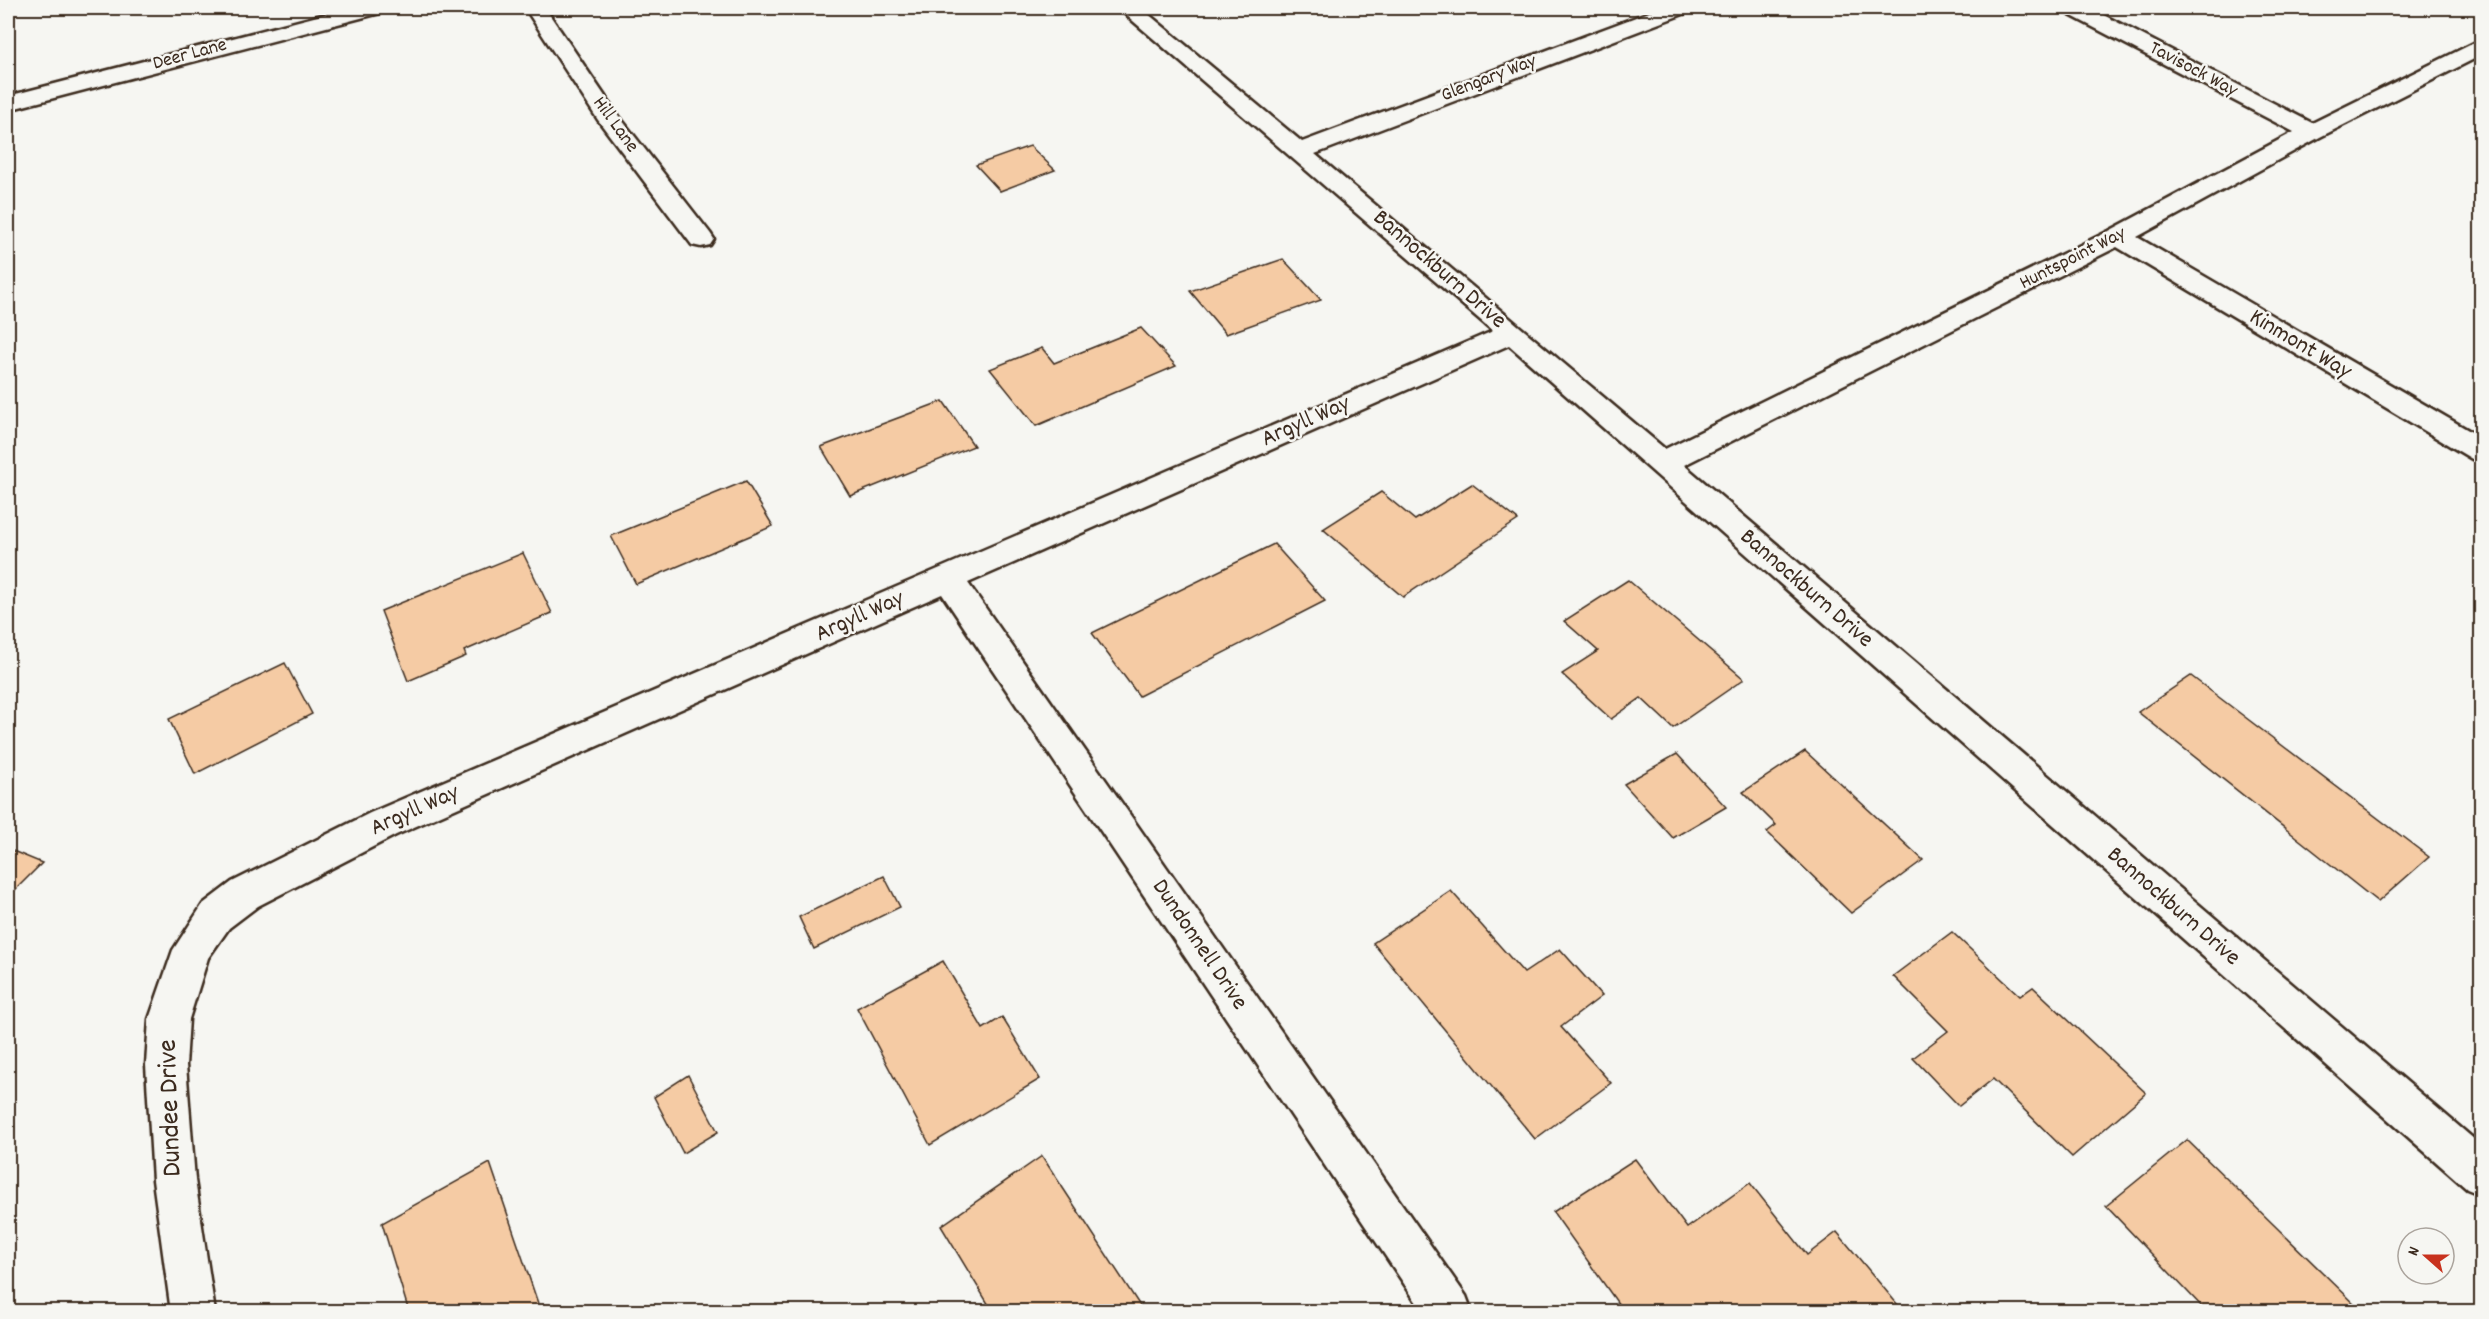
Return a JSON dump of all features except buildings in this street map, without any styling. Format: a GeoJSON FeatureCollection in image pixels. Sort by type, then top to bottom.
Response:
{"type":"FeatureCollection","features":[{"type":"Feature","properties":{"kind":"street","name":"Deer Lane"},"geometry":{"type":"LineString","coordinates":[[8,103],[372,8]]}},
{"type":"Feature","properties":{"kind":"street","name":"Hill Lane"},"geometry":{"type":"LineString","coordinates":[[535,8],[606,115],[701,239]]}},
{"type":"Feature","properties":{"kind":"street","name":"Bannockburn Drive"},"geometry":{"type":"LineString","coordinates":[[1128,8],[1300,151],[1512,333],[2481,1174]]}},
{"type":"Feature","properties":{"kind":"street","name":"Glengary Way"},"geometry":{"type":"LineString","coordinates":[[1300,151],[1678,8]]}},
{"type":"Feature","properties":{"kind":"street","name":"Tavisock Way"},"geometry":{"type":"LineString","coordinates":[[2074,8],[2312,132]]}},
{"type":"Feature","properties":{"kind":"street","name":"Huntspoint Way"},"geometry":{"type":"LineString","coordinates":[[1661,464],[2118,237],[2312,132],[2481,46]]}},
{"type":"Feature","properties":{"kind":"street","name":"Kinmont Way"},"geometry":{"type":"LineString","coordinates":[[2118,237],[2481,453]]}},
{"type":"Feature","properties":{"kind":"street","name":"Argyll Way"},"geometry":{"type":"LineString","coordinates":[[216,916],[245,894],[383,824],[1512,333]]}},
{"type":"Feature","properties":{"kind":"street","name":"Dundonnell Drive"},"geometry":{"type":"LineString","coordinates":[[948,578],[1450,1311]]}},
{"type":"Feature","properties":{"kind":"street","name":"Dundee Drive"},"geometry":{"type":"LineString","coordinates":[[193,1311],[174,1180],[166,1065],[170,1019],[192,950],[216,916]]}}]}
